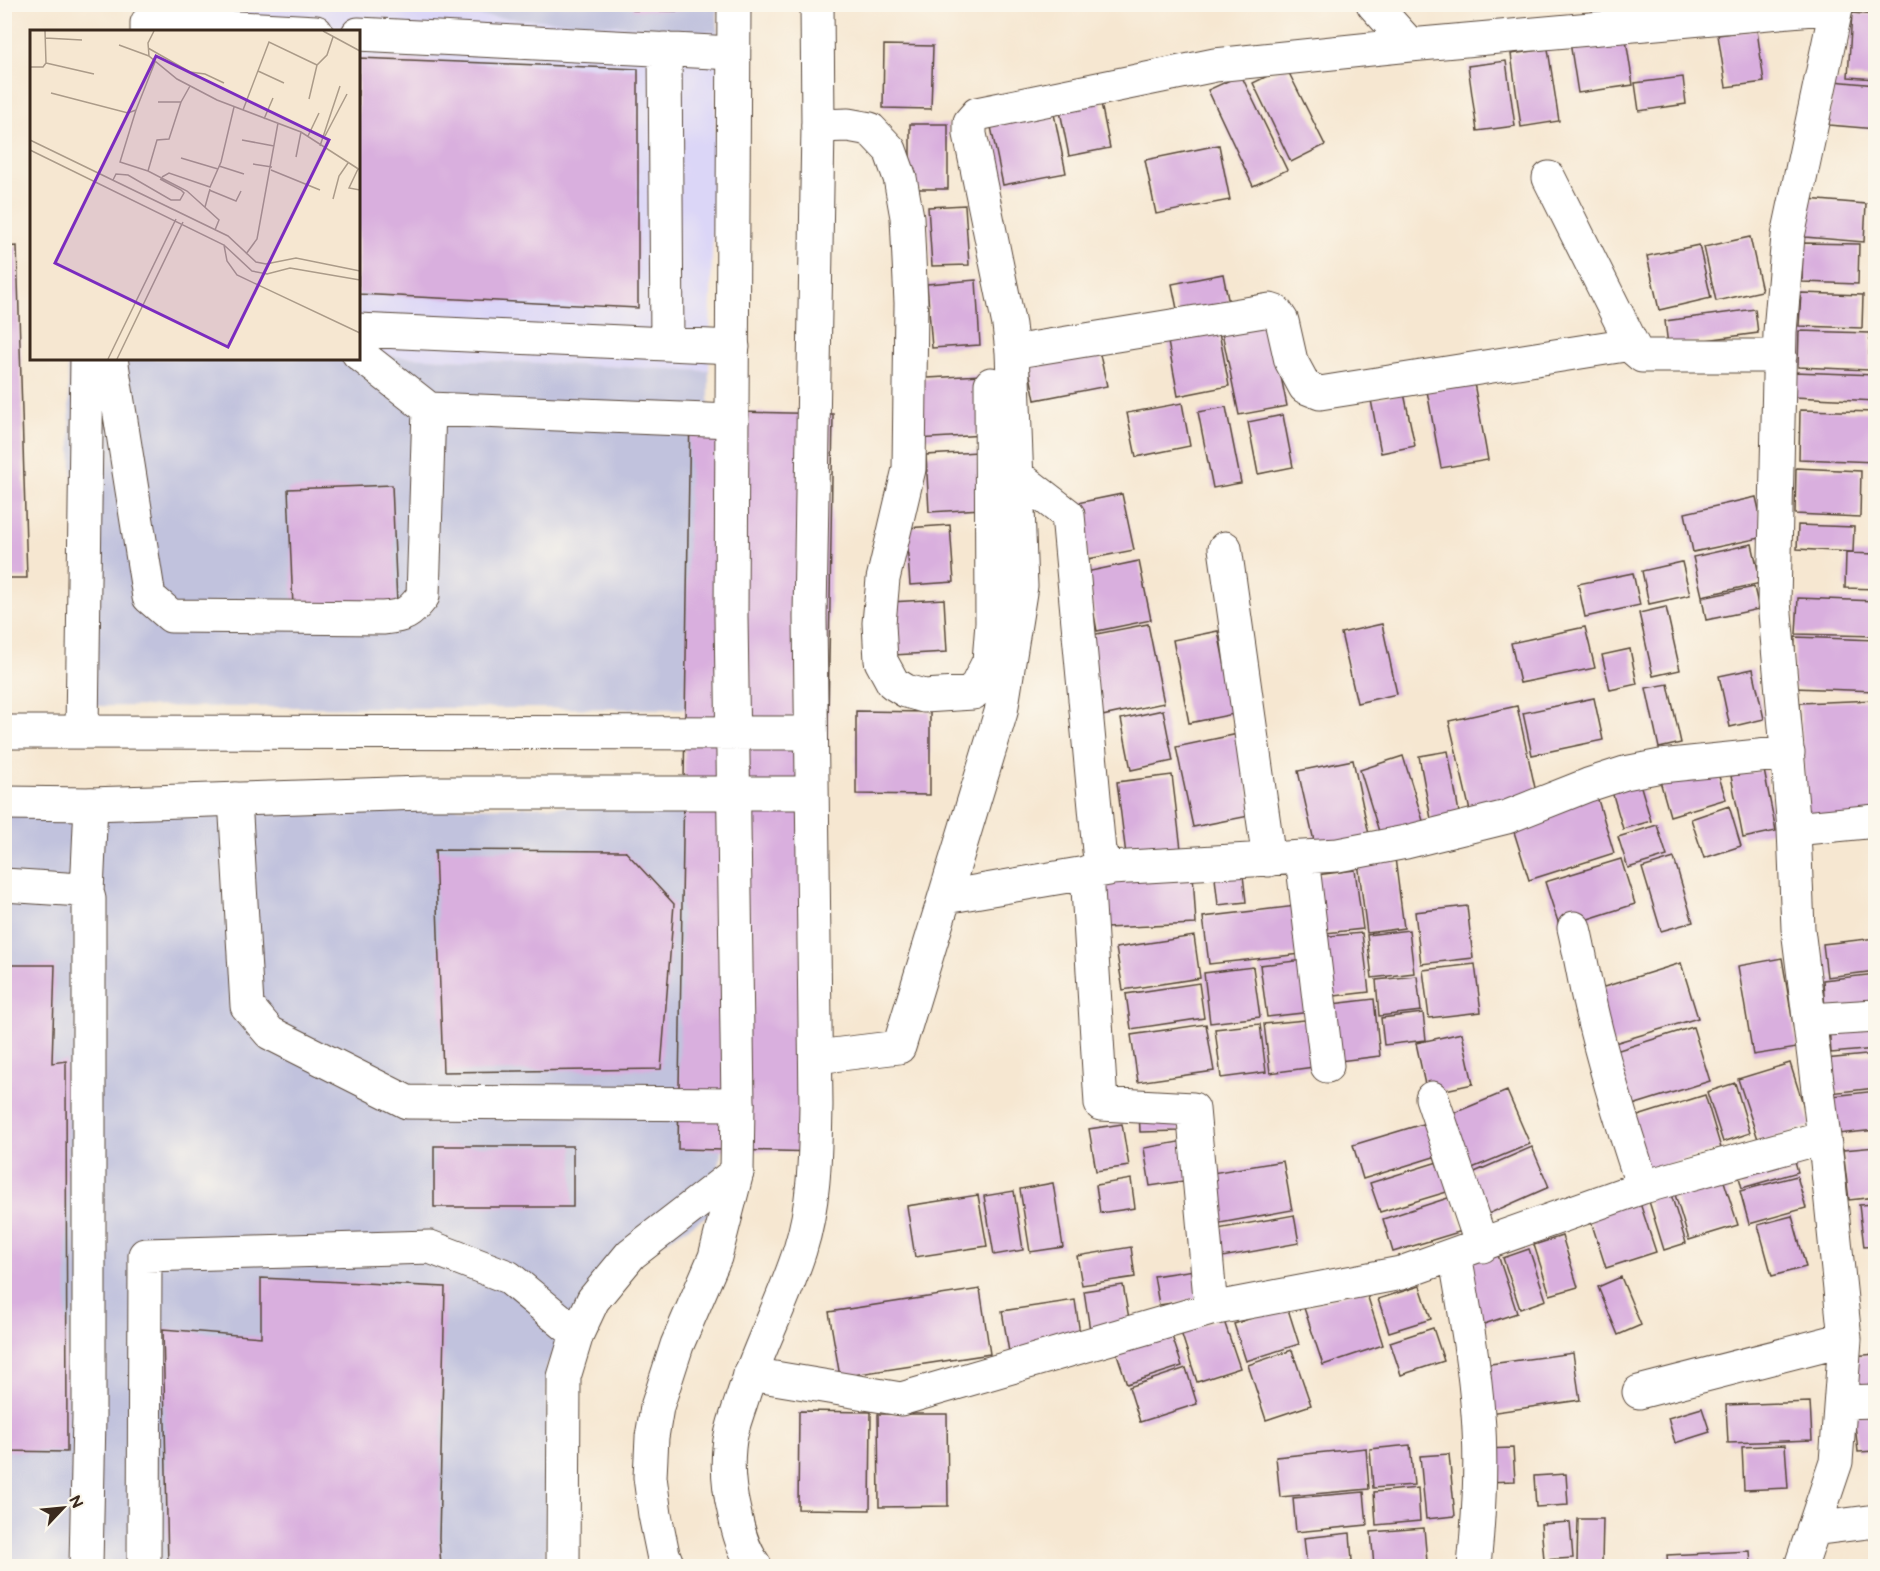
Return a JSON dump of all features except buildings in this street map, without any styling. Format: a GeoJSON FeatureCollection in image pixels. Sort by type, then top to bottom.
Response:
{"type":"FeatureCollection","features":[{"type":"Feature","properties":{"kind":"street"},"geometry":{"type":"LineString","coordinates":[[668,1566],[663,1554],[651,1486],[651,1437],[657,1407],[677,1345],[715,1257],[737,1172],[731,616],[734,4]]}},
{"type":"Feature","properties":{"kind":"street"},"geometry":{"type":"LineString","coordinates":[[755,1566],[738,1532],[728,1474],[729,1446],[733,1425],[750,1374],[788,1285],[801,1248],[810,1213],[814,1179],[816,1057],[810,617],[818,126],[817,4]]}},
{"type":"Feature","properties":{"kind":"street"},"geometry":{"type":"LineString","coordinates":[[1372,4],[1410,45]]}},
{"type":"Feature","properties":{"kind":"street"},"geometry":{"type":"LineString","coordinates":[[818,126],[848,125],[870,129],[890,150],[900,178],[905,207],[911,303],[909,469],[883,579],[879,623],[881,661],[893,683],[906,691],[924,696],[973,693],[989,661],[1001,363],[1009,325],[970,134],[970,122],[973,116],[1215,65],[1837,6],[1788,236],[1780,356],[1774,602],[1794,829],[1798,929],[1824,1137],[1845,1339],[1836,1462],[1800,1566]]}},
{"type":"Feature","properties":{"kind":"street"},"geometry":{"type":"LineString","coordinates":[[147,30],[147,23],[278,30]]}},
{"type":"Feature","properties":{"kind":"street"},"geometry":{"type":"LineString","coordinates":[[360,34],[734,53]]}},
{"type":"Feature","properties":{"kind":"street"},"geometry":{"type":"LineString","coordinates":[[664,49],[667,344]]}},
{"type":"Feature","properties":{"kind":"street"},"geometry":{"type":"LineString","coordinates":[[1549,178],[1630,344],[1642,356],[1780,356]]}},
{"type":"Feature","properties":{"kind":"street"},"geometry":{"type":"LineString","coordinates":[[1001,363],[1270,310],[1276,312],[1282,321],[1291,361],[1305,387],[1320,393],[1630,344]]}},
{"type":"Feature","properties":{"kind":"street"},"geometry":{"type":"LineString","coordinates":[[360,330],[733,347]]}},
{"type":"Feature","properties":{"kind":"street"},"geometry":{"type":"LineString","coordinates":[[360,355],[429,409],[732,421]]}},
{"type":"Feature","properties":{"kind":"street"},"geometry":{"type":"LineString","coordinates":[[82,731],[87,360]]}},
{"type":"Feature","properties":{"kind":"street"},"geometry":{"type":"LineString","coordinates":[[111,360],[149,597],[171,616],[382,618],[401,617],[413,610],[423,596],[429,409]]}},
{"type":"Feature","properties":{"kind":"street"},"geometry":{"type":"LineString","coordinates":[[816,1057],[899,1047],[1001,712],[1021,586],[1015,474],[1001,363]]}},
{"type":"Feature","properties":{"kind":"street"},"geometry":{"type":"LineString","coordinates":[[1015,474],[1068,515],[1099,850],[1106,864],[1099,870],[1101,1104],[1192,1109],[1211,1309]]}},
{"type":"Feature","properties":{"kind":"street"},"geometry":{"type":"LineString","coordinates":[[1225,548],[1269,860]]}},
{"type":"Feature","properties":{"kind":"street"},"geometry":{"type":"LineString","coordinates":[[4,732],[811,733]]}},
{"type":"Feature","properties":{"kind":"street"},"geometry":{"type":"LineString","coordinates":[[945,897],[1099,870],[1338,855],[1406,842],[1507,817],[1625,773],[1661,766],[1788,753]]}},
{"type":"Feature","properties":{"kind":"street"},"geometry":{"type":"LineString","coordinates":[[4,803],[91,804],[423,793],[812,793]]}},
{"type":"Feature","properties":{"kind":"street"},"geometry":{"type":"LineString","coordinates":[[236,800],[247,1006],[270,1033],[407,1102],[738,1104]]}},
{"type":"Feature","properties":{"kind":"street"},"geometry":{"type":"LineString","coordinates":[[86,1566],[89,1310],[89,898],[87,892],[91,804]]}},
{"type":"Feature","properties":{"kind":"street"},"geometry":{"type":"LineString","coordinates":[[1794,829],[1875,821]]}},
{"type":"Feature","properties":{"kind":"street"},"geometry":{"type":"LineString","coordinates":[[1302,858],[1327,1066]]}},
{"type":"Feature","properties":{"kind":"street"},"geometry":{"type":"LineString","coordinates":[[4,885],[87,892]]}},
{"type":"Feature","properties":{"kind":"street"},"geometry":{"type":"LineString","coordinates":[[1574,928],[1581,954],[1589,1004],[1612,1092],[1643,1188]]}},
{"type":"Feature","properties":{"kind":"street"},"geometry":{"type":"LineString","coordinates":[[1810,1020],[1875,1016]]}},
{"type":"Feature","properties":{"kind":"street"},"geometry":{"type":"LineString","coordinates":[[1432,1098],[1468,1250],[1470,1341],[1478,1415],[1479,1475],[1474,1566]]}},
{"type":"Feature","properties":{"kind":"street"},"geometry":{"type":"LineString","coordinates":[[750,1374],[901,1399],[1211,1309],[1401,1273],[1643,1188],[1824,1137]]}},
{"type":"Feature","properties":{"kind":"street"},"geometry":{"type":"LineString","coordinates":[[563,1566],[564,1377],[577,1334],[593,1300],[631,1254],[737,1172]]}},
{"type":"Feature","properties":{"kind":"street"},"geometry":{"type":"LineString","coordinates":[[144,1566],[145,1255],[430,1247],[508,1277],[577,1334]]}},
{"type":"Feature","properties":{"kind":"street"},"geometry":{"type":"LineString","coordinates":[[1639,1392],[1845,1339]]}},
{"type":"Feature","properties":{"kind":"street"},"geometry":{"type":"LineString","coordinates":[[1841,1402],[1875,1401]]}},
{"type":"Feature","properties":{"kind":"street"},"geometry":{"type":"LineString","coordinates":[[1813,1529],[1875,1521]]}},
{"type":"Feature","properties":{"kind":"shaded area"},"geometry":{"type":"Polygon","coordinates":[[[310,4],[718,32],[709,371],[360,355],[360,30],[136,30],[137,5],[310,4]]]}},
{"type":"Feature","properties":{"kind":"shaded area"},"geometry":{"type":"Polygon","coordinates":[[[310,5],[717,5],[718,32],[310,5]]]}},
{"type":"Feature","properties":{"kind":"shaded area"},"geometry":{"type":"Polygon","coordinates":[[[360,355],[709,371],[709,709],[83,706],[67,360],[360,360],[360,355]]]}},
{"type":"Feature","properties":{"kind":"shaded area"},"geometry":{"type":"Polygon","coordinates":[[[720,805],[724,1131],[713,1212],[586,1291],[547,1365],[546,1566],[5,1566],[5,812],[720,805]]]}}]}
